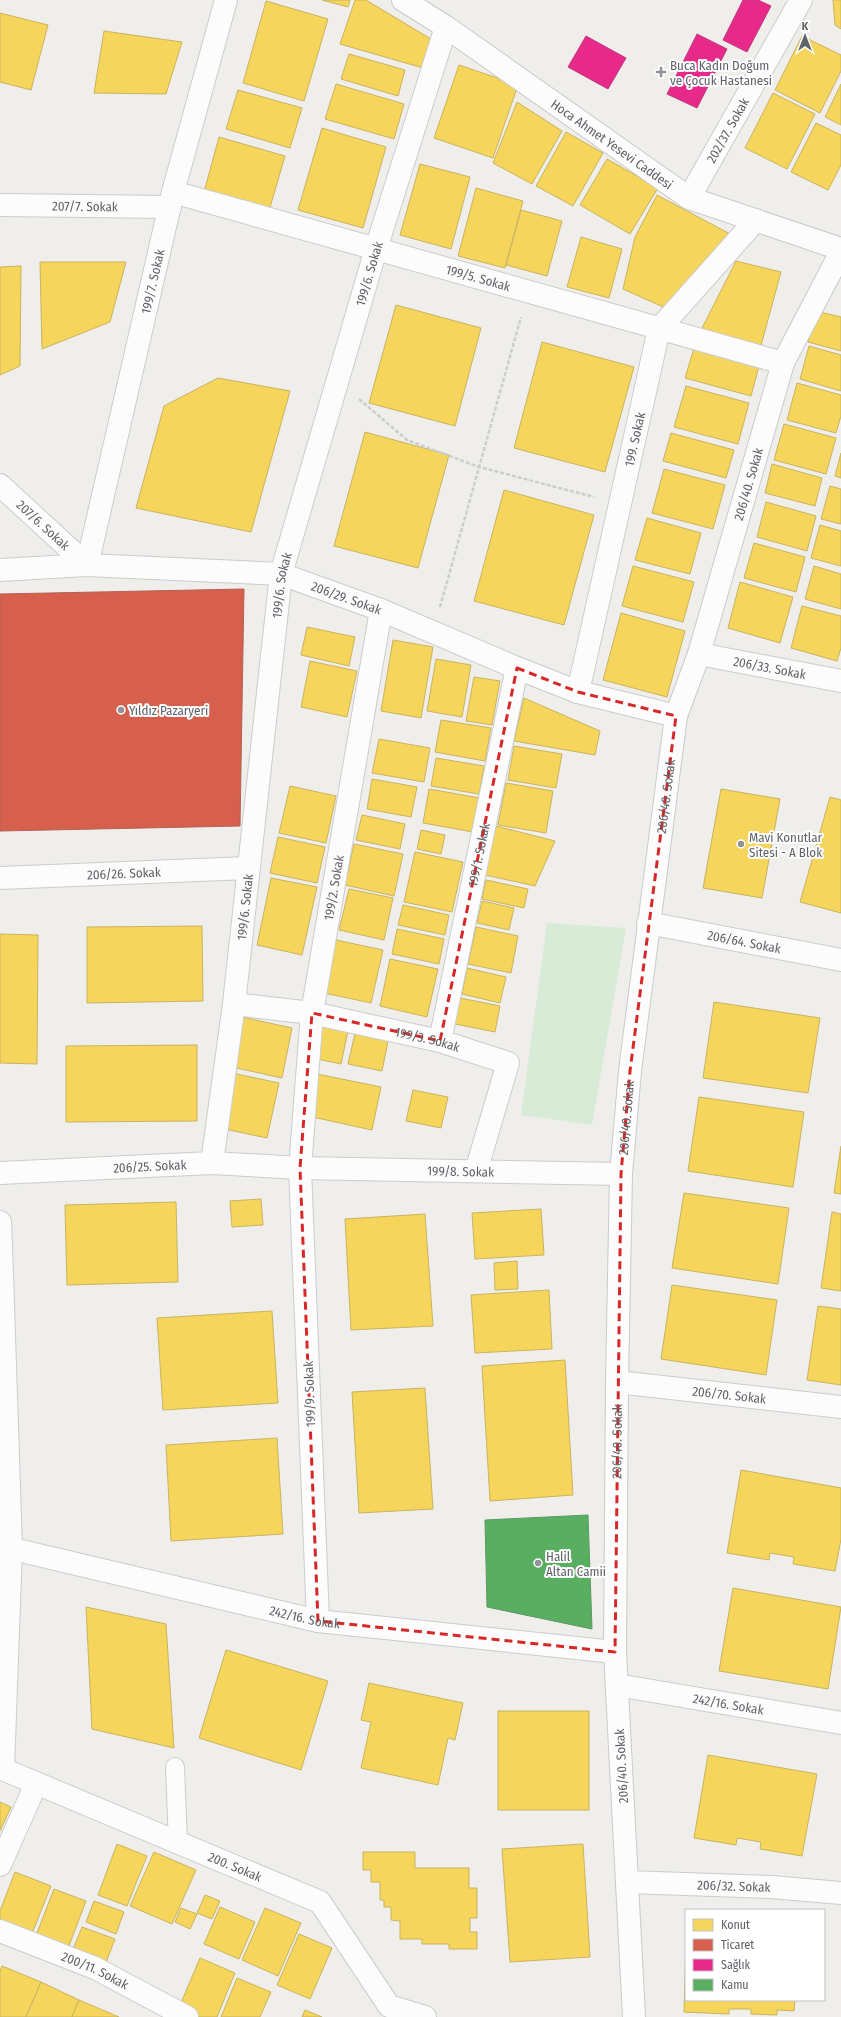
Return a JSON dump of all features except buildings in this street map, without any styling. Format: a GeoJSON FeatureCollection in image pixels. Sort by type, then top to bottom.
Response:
{"type":"FeatureCollection","features":[{"type":"Feature","properties":{"kind":"street","name":"199/7. Sokak"},"geometry":{"type":"LineString","coordinates":[[87,565],[172,199],[226,0]]}},
{"type":"Feature","properties":{"kind":"street","name":"Hoca Ahmet Yesevi Caddesi"},"geometry":{"type":"LineString","coordinates":[[403,0],[446,27],[689,198],[841,249]]}},
{"type":"Feature","properties":{"kind":"street","name":"202/37. Sokak"},"geometry":{"type":"LineString","coordinates":[[689,198],[801,0]]}},
{"type":"Feature","properties":{"kind":"street","name":"199/6. Sokak"},"geometry":{"type":"LineString","coordinates":[[212,1163],[234,1004],[281,574],[376,249],[446,27]]}},
{"type":"Feature","properties":{"kind":"street","name":"207/7. Sokak"},"geometry":{"type":"LineString","coordinates":[[0,205],[172,199]]}},
{"type":"Feature","properties":{"kind":"street","name":"199/5. Sokak"},"geometry":{"type":"LineString","coordinates":[[172,199],[376,249],[783,363]]}},
{"type":"Feature","properties":{"kind":"street","name":"199. Sokak"},"geometry":{"type":"LineString","coordinates":[[578,692],[659,329],[756,220]]}},
{"type":"Feature","properties":{"kind":"street","name":"206/40. Sokak"},"geometry":{"type":"LineString","coordinates":[[634,2017],[615,1652],[617,1382],[621,1174],[630,1071],[676,716],[699,654],[783,363],[841,252]]}},
{"type":"Feature","properties":{"kind":"street","name":"207/6. Sokak"},"geometry":{"type":"LineString","coordinates":[[0,485],[87,565]]}},
{"type":"Feature","properties":{"kind":"street","name":"206/29. Sokak"},"geometry":{"type":"LineString","coordinates":[[0,570],[87,565],[281,574],[382,610],[517,668],[578,692],[676,716]]}},
{"type":"Feature","properties":{"kind":"street","name":"199/2. Sokak"},"geometry":{"type":"LineString","coordinates":[[300,1168],[312,1013],[382,610]]}},
{"type":"Feature","properties":{"kind":"street","name":"206/33. Sokak"},"geometry":{"type":"LineString","coordinates":[[699,654],[841,681]]}},
{"type":"Feature","properties":{"kind":"street","name":"199/1. Sokak"},"geometry":{"type":"LineString","coordinates":[[440,1041],[517,668]]}},
{"type":"Feature","properties":{"kind":"street","name":"206/26. Sokak"},"geometry":{"type":"LineString","coordinates":[[0,878],[248,868]]}},
{"type":"Feature","properties":{"kind":"street","name":"206/64. Sokak"},"geometry":{"type":"LineString","coordinates":[[648,923],[841,960]]}},
{"type":"Feature","properties":{"kind":"street","name":"199/3. Sokak"},"geometry":{"type":"LineString","coordinates":[[234,1004],[312,1013],[440,1041],[508,1063],[476,1171]]}},
{"type":"Feature","properties":{"kind":"street","name":"206/25. Sokak"},"geometry":{"type":"LineString","coordinates":[[0,1173],[212,1163],[300,1168]]}},
{"type":"Feature","properties":{"kind":"street","name":"199/8. Sokak"},"geometry":{"type":"LineString","coordinates":[[300,1168],[621,1174]]}},
{"type":"Feature","properties":{"kind":"street","name":"199/9. Sokak"},"geometry":{"type":"LineString","coordinates":[[300,1168],[318,1621]]}},
{"type":"Feature","properties":{"kind":"street"},"geometry":{"type":"LineString","coordinates":[[0,1222],[6,1547],[1,1769]]}},
{"type":"Feature","properties":{"kind":"street","name":"206/70. Sokak"},"geometry":{"type":"LineString","coordinates":[[617,1382],[841,1407]]}},
{"type":"Feature","properties":{"kind":"street","name":"242/16. Sokak"},"geometry":{"type":"LineString","coordinates":[[6,1547],[318,1621],[615,1652]]}},
{"type":"Feature","properties":{"kind":"street","name":"242/16. Sokak"},"geometry":{"type":"LineString","coordinates":[[617,1685],[841,1723]]}},
{"type":"Feature","properties":{"kind":"street","name":"200. Sokak"},"geometry":{"type":"LineString","coordinates":[[1,1769],[320,1902],[385,2012],[425,2017]]}},
{"type":"Feature","properties":{"kind":"street"},"geometry":{"type":"LineString","coordinates":[[0,1865],[36,1784]]}},
{"type":"Feature","properties":{"kind":"street","name":"206/32. Sokak"},"geometry":{"type":"LineString","coordinates":[[627,1882],[772,1886],[841,1893]]}},
{"type":"Feature","properties":{"kind":"street","name":"200/11. Sokak"},"geometry":{"type":"LineString","coordinates":[[0,1931],[95,1968],[187,2017]]}},
{"type":"Feature","properties":{"kind":"lane"},"geometry":{"type":"LineString","coordinates":[[175,1767],[178,1843]]}},
{"type":"Feature","properties":{"kind":"path"},"geometry":{"type":"LineString","coordinates":[[433,632],[528,292]]}},
{"type":"Feature","properties":{"kind":"path"},"geometry":{"type":"LineString","coordinates":[[337,381],[407,440],[479,467],[620,504]]}},
{"type":"Feature","properties":{"kind":"highlighted area"},"geometry":{"type":"Polygon","coordinates":[[[517,668],[578,692],[676,716],[630,1071],[621,1174],[615,1652],[318,1621],[300,1168],[312,1013],[440,1041],[517,668]]]}},
{"type":"Feature","properties":{"kind":"green space"},"geometry":{"type":"Polygon","coordinates":[[[547,923],[626,928],[592,1125],[521,1115],[547,923]]]}},
{"type":"Feature","properties":{"kind":"place","name":"Buca Kadın Doğum ve Çocuk Hastanesi"},"geometry":{"type":"Point","coordinates":[661,72]}},
{"type":"Feature","properties":{"kind":"place","name":"Yıldız Pazaryeri"},"geometry":{"type":"Point","coordinates":[121,710]}},
{"type":"Feature","properties":{"kind":"place","name":"Mavi Konutlar Sitesi - A Blok"},"geometry":{"type":"Point","coordinates":[741,844]}},
{"type":"Feature","properties":{"kind":"place","name":"Halil Altan Camii"},"geometry":{"type":"Point","coordinates":[538,1563]}}]}
